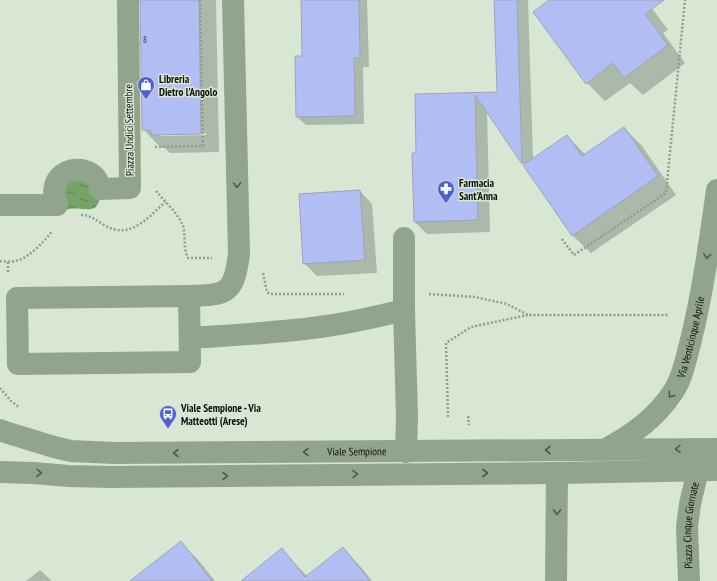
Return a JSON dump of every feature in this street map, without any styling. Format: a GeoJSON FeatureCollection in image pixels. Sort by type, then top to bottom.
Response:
{"type":"FeatureCollection","features":[{"type":"Feature","properties":{"kind":"street","name":"Piazza Undici Settembre"},"geometry":{"type":"LineString","coordinates":[[0,205],[57,205],[54,194],[55,186],[59,178],[66,172],[76,169],[84,170],[91,174],[96,178],[100,188],[130,188],[128,0]]}},
{"type":"Feature","properties":{"kind":"street"},"geometry":{"type":"LineString","coordinates":[[189,296],[190,362],[18,364],[9,296],[189,296],[212,296],[229,288],[235,278],[238,258],[233,0]]}},
{"type":"Feature","properties":{"kind":"street","name":"Via Venticinque Aprile"},"geometry":{"type":"LineString","coordinates":[[605,450],[630,436],[649,420],[664,405],[680,380],[695,323],[703,284],[717,190]]}},
{"type":"Feature","properties":{"kind":"street"},"geometry":{"type":"LineString","coordinates":[[404,238],[407,417],[406,452]]}},
{"type":"Feature","properties":{"kind":"street"},"geometry":{"type":"LineString","coordinates":[[190,338],[289,331],[361,320],[404,302]]}},
{"type":"Feature","properties":{"kind":"street","name":"Viale Sempione"},"geometry":{"type":"LineString","coordinates":[[0,430],[54,447],[88,452],[145,454],[717,449]]}},
{"type":"Feature","properties":{"kind":"street","name":"Viale Sempione"},"geometry":{"type":"LineString","coordinates":[[0,472],[110,477],[557,473],[708,470]]}},
{"type":"Feature","properties":{"kind":"street","name":"Piazza Cinque Giornate"},"geometry":{"type":"LineString","coordinates":[[689,581],[687,527],[690,504],[708,470]]}},
{"type":"Feature","properties":{"kind":"street"},"geometry":{"type":"LineString","coordinates":[[556,581],[557,473]]}},
{"type":"Feature","properties":{"kind":"path"},"geometry":{"type":"LineString","coordinates":[[149,147],[203,146],[200,0]]}},
{"type":"Feature","properties":{"kind":"path"},"geometry":{"type":"LineString","coordinates":[[562,239],[574,256],[666,194],[685,0]]}},
{"type":"Feature","properties":{"kind":"path"},"geometry":{"type":"LineString","coordinates":[[153,188],[177,216],[183,227],[185,250],[188,258],[257,259],[260,262],[267,292],[270,294],[344,294]]}},
{"type":"Feature","properties":{"kind":"path"},"geometry":{"type":"LineString","coordinates":[[74,216],[88,215],[109,228],[134,228],[141,224],[165,202]]}},
{"type":"Feature","properties":{"kind":"path"},"geometry":{"type":"LineString","coordinates":[[0,261],[8,262],[26,257],[48,237],[55,227]]}},
{"type":"Feature","properties":{"kind":"path"},"geometry":{"type":"LineString","coordinates":[[404,302],[431,294],[475,297],[507,304],[528,315]]}},
{"type":"Feature","properties":{"kind":"path"},"geometry":{"type":"LineString","coordinates":[[448,417],[446,342],[471,327],[528,315],[670,315]]}},
{"type":"Feature","properties":{"kind":"path"},"geometry":{"type":"LineString","coordinates":[[468,416],[469,425]]}},
{"type":"Feature","properties":{"kind":"water"},"geometry":{"type":"Polygon","coordinates":[[[76,169],[101,195],[98,204],[92,209],[64,210],[55,186],[76,169]]]}},
{"type":"Feature","properties":{"kind":"building"},"geometry":{"type":"Polygon","coordinates":[[[140,0],[199,0],[201,134],[151,135],[151,130],[142,130],[140,0]]]}},
{"type":"Feature","properties":{"kind":"building"},"geometry":{"type":"Polygon","coordinates":[[[301,0],[359,0],[360,58],[354,58],[355,116],[296,117],[295,56],[302,56],[301,0]]]}},
{"type":"Feature","properties":{"kind":"building"},"geometry":{"type":"Polygon","coordinates":[[[494,0],[517,0],[522,164],[475,95],[478,220],[414,222],[412,153],[416,153],[415,94],[497,92],[494,0]]]}},
{"type":"Feature","properties":{"kind":"building"},"geometry":{"type":"Polygon","coordinates":[[[549,0],[664,0],[645,14],[668,45],[624,78],[613,63],[586,84],[533,12],[549,0]]]}},
{"type":"Feature","properties":{"kind":"building"},"geometry":{"type":"Polygon","coordinates":[[[624,127],[658,176],[572,236],[523,165],[567,135],[582,156],[624,127]]]}},
{"type":"Feature","properties":{"kind":"building"},"geometry":{"type":"Polygon","coordinates":[[[360,190],[365,260],[303,264],[299,194],[360,190]]]}},
{"type":"Feature","properties":{"kind":"building"},"geometry":{"type":"Polygon","coordinates":[[[181,541],[212,581],[130,581],[181,541]]]}},
{"type":"Feature","properties":{"kind":"building"},"geometry":{"type":"Polygon","coordinates":[[[343,547],[370,581],[241,581],[282,548],[305,577],[343,547]]]}},
{"type":"Feature","properties":{"kind":"place","name":"Libreria Dietro l'Angolo"},"geometry":{"type":"Point","coordinates":[146,100]}},
{"type":"Feature","properties":{"kind":"place","name":"Farmacia Sant'Anna"},"geometry":{"type":"Point","coordinates":[446,204]}},
{"type":"Feature","properties":{"kind":"place","name":"Viale Sempione - Via Matteotti (Arese)"},"geometry":{"type":"Point","coordinates":[168,429]}}]}
